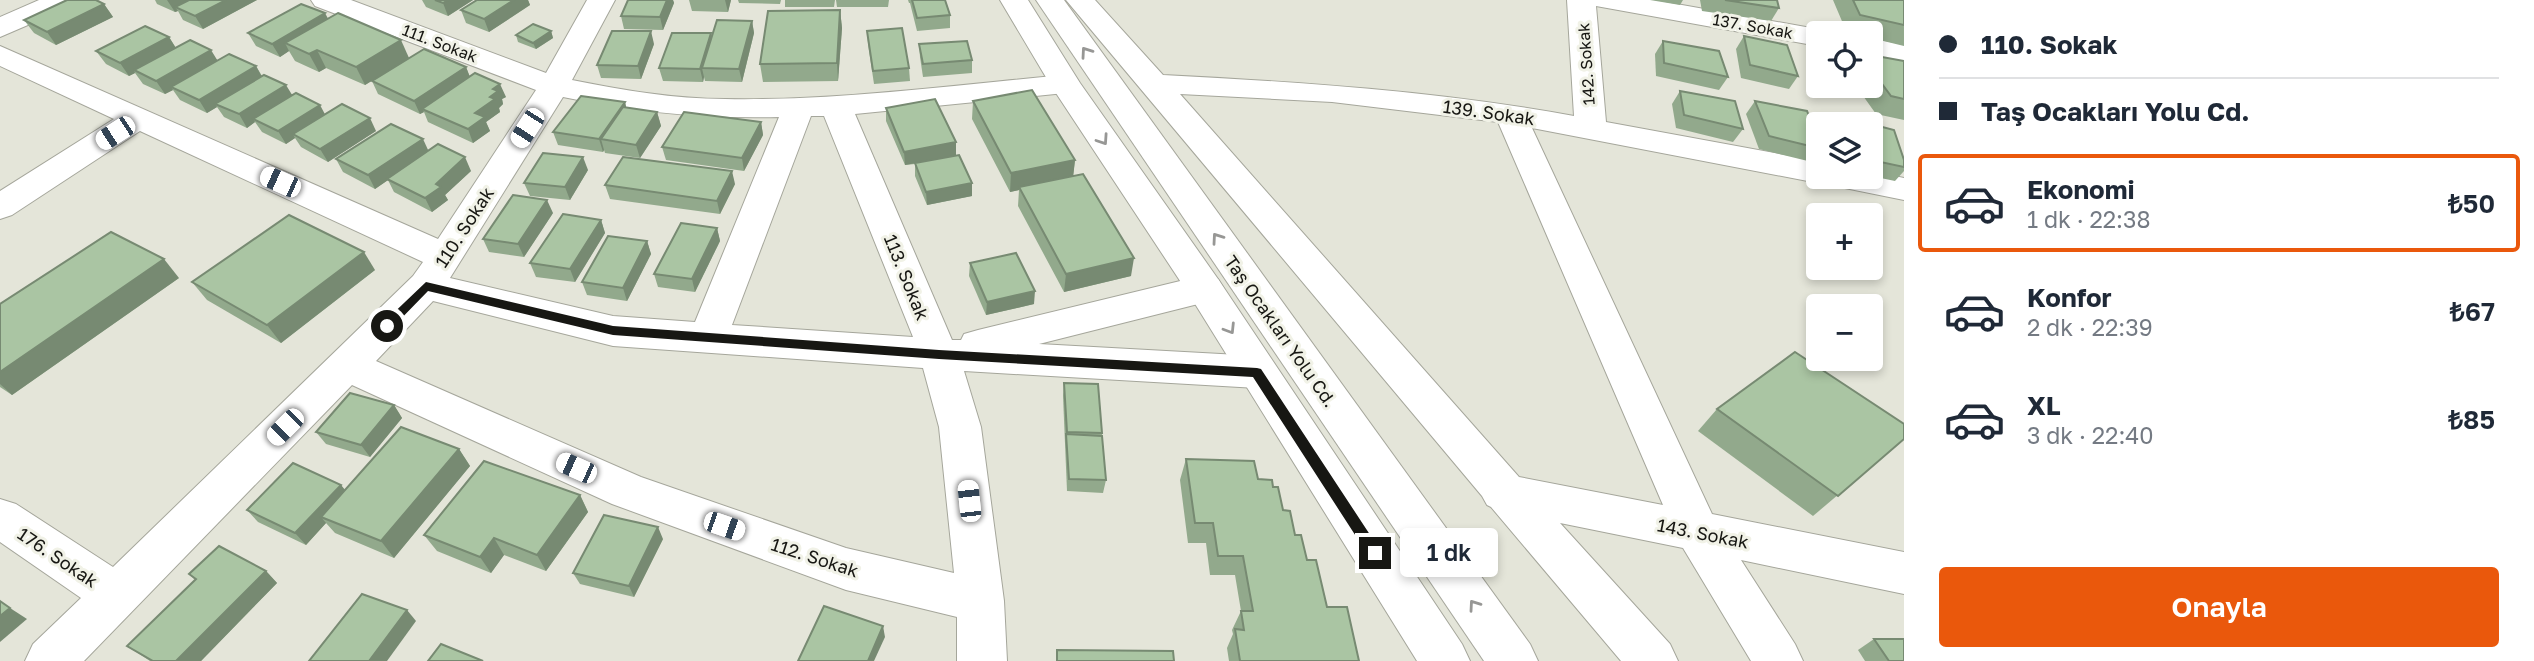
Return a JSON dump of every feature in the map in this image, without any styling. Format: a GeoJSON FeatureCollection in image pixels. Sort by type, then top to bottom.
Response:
{"type":"FeatureCollection","features":[{"type":"Feature","properties":{"kind":"street"},"geometry":{"type":"LineString","coordinates":[[0,28],[62,0]]}},
{"type":"Feature","properties":{"kind":"street","name":"111. Sokak"},"geometry":{"type":"LineString","coordinates":[[326,0],[554,86],[628,101],[724,109],[818,107],[1065,84]]}},
{"type":"Feature","properties":{"kind":"street","name":"110. Sokak"},"geometry":{"type":"LineString","coordinates":[[50,661],[347,365],[435,272],[554,86],[601,0]]}},
{"type":"Feature","properties":{"kind":"street"},"geometry":{"type":"LineString","coordinates":[[1014,0],[1065,84],[1205,289],[1445,661]]}},
{"type":"Feature","properties":{"kind":"street","name":"Taş Ocakları Yolu Cd."},"geometry":{"type":"LineString","coordinates":[[1050,0],[1513,661]]}},
{"type":"Feature","properties":{"kind":"street"},"geometry":{"type":"LineString","coordinates":[[1080,0],[1155,84],[1502,492],[1653,661]]}},
{"type":"Feature","properties":{"kind":"street","name":"142. Sokak"},"geometry":{"type":"LineString","coordinates":[[1581,0],[1591,128]]}},
{"type":"Feature","properties":{"kind":"street","name":"137. Sokak"},"geometry":{"type":"LineString","coordinates":[[1605,0],[1806,28]]}},
{"type":"Feature","properties":{"kind":"street"},"geometry":{"type":"LineString","coordinates":[[1883,50],[1904,54]]}},
{"type":"Feature","properties":{"kind":"street"},"geometry":{"type":"LineString","coordinates":[[0,55],[138,118],[435,272],[613,331],[939,354],[1257,372]]}},
{"type":"Feature","properties":{"kind":"street","name":"139. Sokak"},"geometry":{"type":"LineString","coordinates":[[1155,84],[1332,93],[1510,114],[1806,170]]}},
{"type":"Feature","properties":{"kind":"street"},"geometry":{"type":"LineString","coordinates":[[708,338],[818,107]]}},
{"type":"Feature","properties":{"kind":"street","name":"113. Sokak"},"geometry":{"type":"LineString","coordinates":[[818,107],[939,354],[960,427],[979,601],[982,661]]}},
{"type":"Feature","properties":{"kind":"street"},"geometry":{"type":"LineString","coordinates":[[1510,114],[1698,533],[1778,661]]}},
{"type":"Feature","properties":{"kind":"street"},"geometry":{"type":"LineString","coordinates":[[0,207],[138,118]]}},
{"type":"Feature","properties":{"kind":"street"},"geometry":{"type":"LineString","coordinates":[[1883,185],[1904,189]]}},
{"type":"Feature","properties":{"kind":"street"},"geometry":{"type":"LineString","coordinates":[[939,354],[1205,289]]}},
{"type":"Feature","properties":{"kind":"street","name":"112. Sokak"},"geometry":{"type":"LineString","coordinates":[[347,365],[627,491],[846,569],[979,601]]}},
{"type":"Feature","properties":{"kind":"street","name":"143. Sokak"},"geometry":{"type":"LineString","coordinates":[[1502,492],[1904,573]]}},
{"type":"Feature","properties":{"kind":"street","name":"176. Sokak"},"geometry":{"type":"LineString","coordinates":[[0,518],[116,596]]}},
{"type":"Feature","properties":{"kind":"building"},"geometry":{"type":"Polygon","coordinates":[[[67,0],[96,0],[104,4],[47,32],[24,20],[67,0]]]}},
{"type":"Feature","properties":{"kind":"building"},"geometry":{"type":"Polygon","coordinates":[[[189,0],[226,0],[195,16],[175,7],[189,0]]]}},
{"type":"Feature","properties":{"kind":"building"},"geometry":{"type":"Polygon","coordinates":[[[477,0],[514,0],[484,19],[461,10],[477,0]]]}},
{"type":"Feature","properties":{"kind":"building"},"geometry":{"type":"Polygon","coordinates":[[[628,0],[667,0],[660,17],[621,16],[628,0]]]}},
{"type":"Feature","properties":{"kind":"building"},"geometry":{"type":"Polygon","coordinates":[[[912,0],[945,0],[950,15],[917,18],[912,0]]]}},
{"type":"Feature","properties":{"kind":"building"},"geometry":{"type":"Polygon","coordinates":[[[1725,0],[1777,0],[1779,8],[1725,0]]]}},
{"type":"Feature","properties":{"kind":"building"},"geometry":{"type":"Polygon","coordinates":[[[1853,0],[1904,0],[1904,25],[1860,15],[1853,0]]]}},
{"type":"Feature","properties":{"kind":"building"},"geometry":{"type":"Polygon","coordinates":[[[301,4],[325,13],[272,44],[248,33],[301,4]]]}},
{"type":"Feature","properties":{"kind":"building"},"geometry":{"type":"Polygon","coordinates":[[[840,10],[837,63],[760,64],[768,11],[840,10]]]}},
{"type":"Feature","properties":{"kind":"building"},"geometry":{"type":"Polygon","coordinates":[[[338,13],[401,40],[356,67],[317,50],[309,54],[285,43],[338,13]]]}},
{"type":"Feature","properties":{"kind":"building"},"geometry":{"type":"Polygon","coordinates":[[[717,20],[752,21],[739,69],[702,68],[717,20]]]}},
{"type":"Feature","properties":{"kind":"building"},"geometry":{"type":"Polygon","coordinates":[[[533,24],[551,31],[533,43],[516,35],[533,24]]]}},
{"type":"Feature","properties":{"kind":"building"},"geometry":{"type":"Polygon","coordinates":[[[145,26],[169,37],[120,63],[96,51],[145,26]]]}},
{"type":"Feature","properties":{"kind":"building"},"geometry":{"type":"Polygon","coordinates":[[[902,28],[909,68],[873,71],[867,31],[902,28]]]}},
{"type":"Feature","properties":{"kind":"building"},"geometry":{"type":"Polygon","coordinates":[[[612,31],[651,31],[638,66],[597,65],[612,31]]]}},
{"type":"Feature","properties":{"kind":"building"},"geometry":{"type":"Polygon","coordinates":[[[672,33],[711,33],[700,69],[659,68],[672,33]]]}},
{"type":"Feature","properties":{"kind":"building"},"geometry":{"type":"Polygon","coordinates":[[[1744,36],[1787,45],[1798,76],[1750,65],[1744,36]]]}},
{"type":"Feature","properties":{"kind":"building"},"geometry":{"type":"Polygon","coordinates":[[[190,40],[211,50],[156,81],[134,70],[190,40]]]}},
{"type":"Feature","properties":{"kind":"building"},"geometry":{"type":"Polygon","coordinates":[[[967,41],[972,60],[923,64],[919,44],[967,41]]]}},
{"type":"Feature","properties":{"kind":"building"},"geometry":{"type":"Polygon","coordinates":[[[1663,41],[1719,51],[1728,77],[1664,63],[1663,41]]]}},
{"type":"Feature","properties":{"kind":"building"},"geometry":{"type":"Polygon","coordinates":[[[424,49],[466,67],[414,101],[372,81],[424,49]]]}},
{"type":"Feature","properties":{"kind":"building"},"geometry":{"type":"Polygon","coordinates":[[[229,54],[256,66],[199,100],[171,87],[229,54]]]}},
{"type":"Feature","properties":{"kind":"building"},"geometry":{"type":"Polygon","coordinates":[[[1883,57],[1904,61],[1904,99],[1891,96],[1883,85],[1883,57]]]}},
{"type":"Feature","properties":{"kind":"building"},"geometry":{"type":"Polygon","coordinates":[[[475,73],[500,84],[493,89],[498,91],[490,97],[495,99],[475,113],[485,117],[468,129],[422,109],[475,73]]]}},
{"type":"Feature","properties":{"kind":"building"},"geometry":{"type":"Polygon","coordinates":[[[264,75],[286,85],[239,114],[215,104],[264,75]]]}},
{"type":"Feature","properties":{"kind":"building"},"geometry":{"type":"Polygon","coordinates":[[[1032,90],[1075,160],[1011,173],[973,101],[1032,90]]]}},
{"type":"Feature","properties":{"kind":"building"},"geometry":{"type":"Polygon","coordinates":[[[1680,91],[1735,101],[1743,129],[1684,115],[1680,91]]]}},
{"type":"Feature","properties":{"kind":"building"},"geometry":{"type":"Polygon","coordinates":[[[296,93],[320,105],[278,131],[253,119],[296,93]]]}},
{"type":"Feature","properties":{"kind":"building"},"geometry":{"type":"Polygon","coordinates":[[[581,96],[625,102],[599,139],[553,132],[581,96]]]}},
{"type":"Feature","properties":{"kind":"building"},"geometry":{"type":"Polygon","coordinates":[[[935,99],[956,142],[904,152],[886,108],[935,99]]]}},
{"type":"Feature","properties":{"kind":"building"},"geometry":{"type":"Polygon","coordinates":[[[1755,101],[1807,111],[1806,145],[1769,136],[1755,101]]]}},
{"type":"Feature","properties":{"kind":"building"},"geometry":{"type":"Polygon","coordinates":[[[342,104],[370,118],[320,149],[293,134],[342,104]]]}},
{"type":"Feature","properties":{"kind":"building"},"geometry":{"type":"Polygon","coordinates":[[[623,107],[657,112],[636,145],[601,139],[623,107]]]}},
{"type":"Feature","properties":{"kind":"building"},"geometry":{"type":"Polygon","coordinates":[[[684,112],[761,122],[742,158],[662,147],[684,112]]]}},
{"type":"Feature","properties":{"kind":"building"},"geometry":{"type":"Polygon","coordinates":[[[391,124],[423,139],[368,175],[336,159],[391,124]]]}},
{"type":"Feature","properties":{"kind":"building"},"geometry":{"type":"Polygon","coordinates":[[[1883,127],[1894,130],[1904,167],[1883,163],[1883,127]]]}},
{"type":"Feature","properties":{"kind":"building"},"geometry":{"type":"Polygon","coordinates":[[[438,144],[465,157],[436,184],[441,187],[425,198],[387,179],[438,144]]]}},
{"type":"Feature","properties":{"kind":"building"},"geometry":{"type":"Polygon","coordinates":[[[543,153],[583,157],[565,187],[524,183],[543,153]]]}},
{"type":"Feature","properties":{"kind":"building"},"geometry":{"type":"Polygon","coordinates":[[[959,155],[972,183],[926,192],[915,163],[959,155]]]}},
{"type":"Feature","properties":{"kind":"building"},"geometry":{"type":"Polygon","coordinates":[[[623,157],[732,171],[717,201],[605,185],[623,157]]]}},
{"type":"Feature","properties":{"kind":"building"},"geometry":{"type":"Polygon","coordinates":[[[1083,174],[1134,258],[1066,274],[1019,187],[1083,174]]]}},
{"type":"Feature","properties":{"kind":"building"},"geometry":{"type":"Polygon","coordinates":[[[513,195],[547,200],[518,244],[483,239],[513,195]]]}},
{"type":"Feature","properties":{"kind":"building"},"geometry":{"type":"Polygon","coordinates":[[[563,214],[601,220],[570,269],[530,263],[563,214]]]}},
{"type":"Feature","properties":{"kind":"building"},"geometry":{"type":"Polygon","coordinates":[[[289,215],[364,252],[267,325],[192,282],[289,215]]]}},
{"type":"Feature","properties":{"kind":"building"},"geometry":{"type":"Polygon","coordinates":[[[681,223],[717,228],[692,279],[654,274],[681,223]]]}},
{"type":"Feature","properties":{"kind":"building"},"geometry":{"type":"Polygon","coordinates":[[[111,232],[164,259],[0,372],[0,304],[111,232]]]}},
{"type":"Feature","properties":{"kind":"building"},"geometry":{"type":"Polygon","coordinates":[[[608,236],[647,241],[623,288],[582,282],[608,236]]]}},
{"type":"Feature","properties":{"kind":"building"},"geometry":{"type":"Polygon","coordinates":[[[1016,253],[1035,291],[987,302],[970,263],[1016,253]]]}},
{"type":"Feature","properties":{"kind":"building"},"geometry":{"type":"Polygon","coordinates":[[[1795,352],[1806,359],[1806,371],[1824,371],[1904,424],[1904,439],[1838,496],[1717,409],[1795,352]]]}},
{"type":"Feature","properties":{"kind":"building"},"geometry":{"type":"Polygon","coordinates":[[[1064,383],[1098,384],[1102,433],[1067,432],[1064,383]]]}},
{"type":"Feature","properties":{"kind":"building"},"geometry":{"type":"Polygon","coordinates":[[[350,393],[394,405],[361,445],[316,432],[350,393]]]}},
{"type":"Feature","properties":{"kind":"building"},"geometry":{"type":"Polygon","coordinates":[[[401,427],[459,449],[381,541],[321,517],[401,427]]]}},
{"type":"Feature","properties":{"kind":"building"},"geometry":{"type":"Polygon","coordinates":[[[1066,434],[1102,436],[1106,480],[1069,479],[1066,434]]]}},
{"type":"Feature","properties":{"kind":"building"},"geometry":{"type":"Polygon","coordinates":[[[1186,459],[1254,461],[1258,479],[1272,480],[1273,487],[1278,487],[1283,510],[1290,511],[1295,535],[1301,535],[1307,560],[1316,560],[1327,607],[1347,607],[1359,661],[1240,661],[1235,629],[1244,630],[1241,611],[1253,611],[1243,556],[1218,556],[1213,523],[1195,523],[1186,459]]]}},
{"type":"Feature","properties":{"kind":"building"},"geometry":{"type":"Polygon","coordinates":[[[484,461],[580,495],[537,555],[494,538],[480,557],[424,535],[484,461]]]}},
{"type":"Feature","properties":{"kind":"building"},"geometry":{"type":"Polygon","coordinates":[[[293,463],[341,485],[295,533],[247,510],[293,463]]]}},
{"type":"Feature","properties":{"kind":"building"},"geometry":{"type":"Polygon","coordinates":[[[604,515],[658,527],[629,586],[573,573],[604,515]]]}},
{"type":"Feature","properties":{"kind":"building"},"geometry":{"type":"Polygon","coordinates":[[[219,546],[266,571],[176,661],[153,661],[127,646],[196,579],[189,574],[219,546]]]}},
{"type":"Feature","properties":{"kind":"building"},"geometry":{"type":"Polygon","coordinates":[[[362,594],[407,610],[369,661],[309,661],[362,594]]]}},
{"type":"Feature","properties":{"kind":"building"},"geometry":{"type":"Polygon","coordinates":[[[0,601],[10,608],[0,616],[0,601]]]}},
{"type":"Feature","properties":{"kind":"building"},"geometry":{"type":"Polygon","coordinates":[[[824,606],[883,626],[868,661],[798,661],[824,606]]]}},
{"type":"Feature","properties":{"kind":"building"},"geometry":{"type":"Polygon","coordinates":[[[1874,639],[1904,639],[1904,661],[1889,661],[1874,639]]]}},
{"type":"Feature","properties":{"kind":"building"},"geometry":{"type":"Polygon","coordinates":[[[441,644],[483,661],[428,661],[441,644]]]}},
{"type":"Feature","properties":{"kind":"building"},"geometry":{"type":"Polygon","coordinates":[[[1057,650],[1173,651],[1174,661],[1057,661],[1057,650]]]}},
{"type":"Feature","properties":{"kind":"route"},"geometry":{"type":"LineString","coordinates":[[387,326],[426,286],[613,331],[939,354],[1257,372],[1375,553]]}}]}
